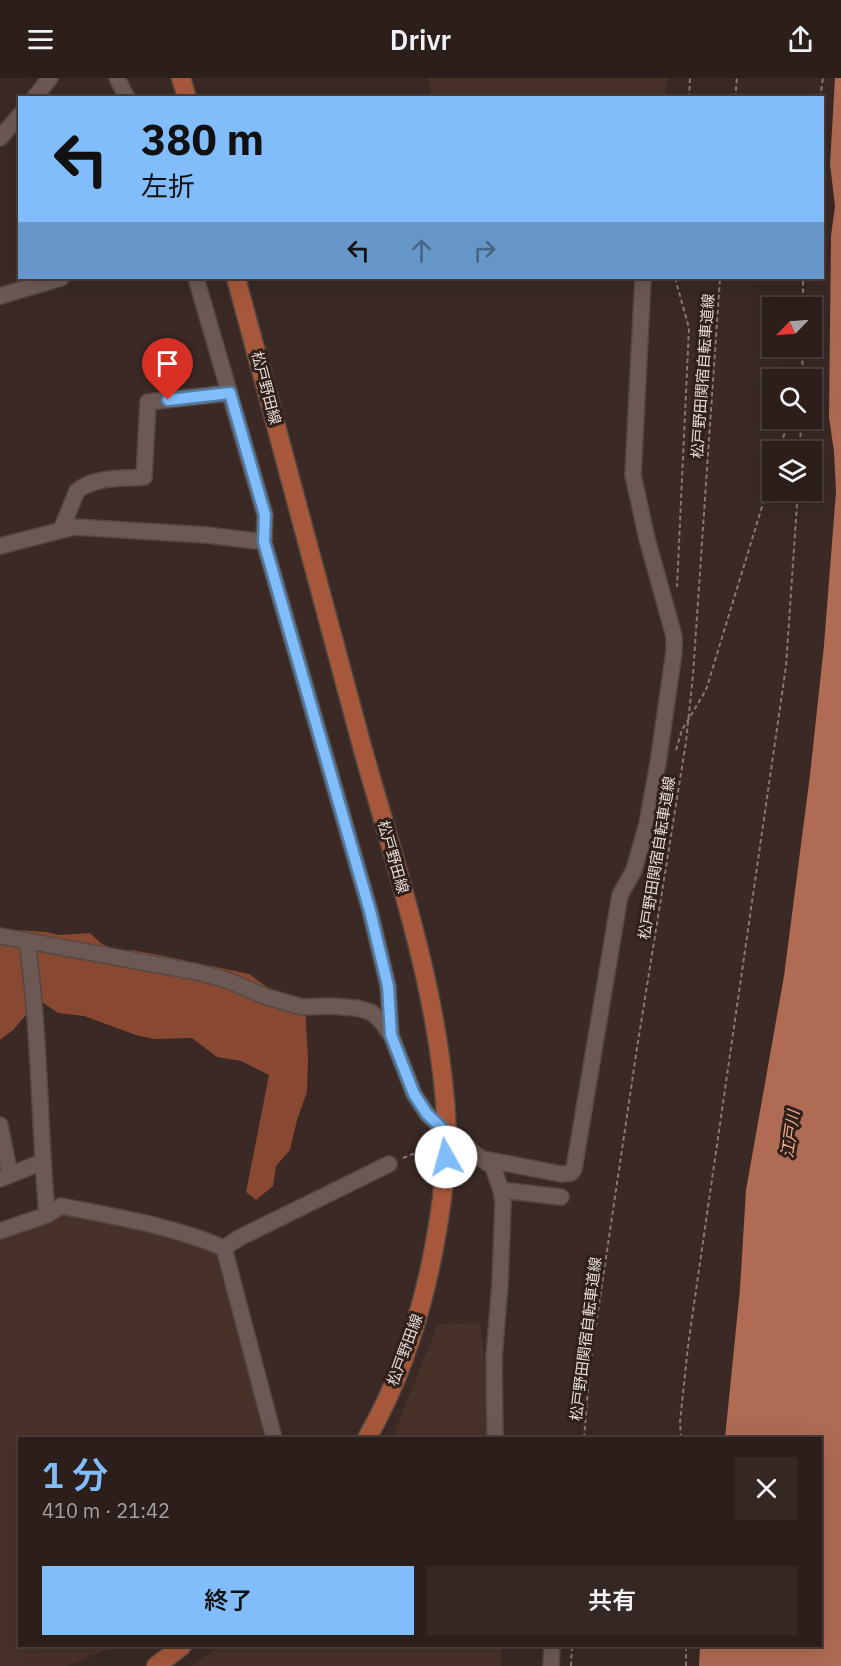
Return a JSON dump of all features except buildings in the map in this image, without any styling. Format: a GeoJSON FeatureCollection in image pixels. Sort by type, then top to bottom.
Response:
{"type":"FeatureCollection","features":[{"type":"Feature","properties":{"kind":"main road"},"geometry":{"type":"LineString","coordinates":[[181,78],[186,96]]}},
{"type":"Feature","properties":{"kind":"main road","name":"松戸野田線"},"geometry":{"type":"LineString","coordinates":[[236,279],[424,972],[436,1033],[448,1134],[438,1229],[425,1293],[412,1338],[396,1379],[367,1437]]}},
{"type":"Feature","properties":{"kind":"main road"},"geometry":{"type":"LineString","coordinates":[[156,1666],[181,1647]]}},
{"type":"Feature","properties":{"kind":"street"},"geometry":{"type":"LineString","coordinates":[[36,96],[50,78]]}},
{"type":"Feature","properties":{"kind":"street"},"geometry":{"type":"LineString","coordinates":[[117,78],[126,96]]}},
{"type":"Feature","properties":{"kind":"street"},"geometry":{"type":"LineString","coordinates":[[0,138],[18,117]]}},
{"type":"Feature","properties":{"kind":"street"},"geometry":{"type":"LineString","coordinates":[[0,296],[57,279]]}},
{"type":"Feature","properties":{"kind":"street"},"geometry":{"type":"LineString","coordinates":[[196,279],[265,515],[264,542],[370,911],[388,986],[391,1035]]}},
{"type":"Feature","properties":{"kind":"street"},"geometry":{"type":"LineString","coordinates":[[484,1160],[561,1174],[571,1173],[574,1169],[620,895],[634,870],[656,773],[672,676],[674,636],[646,539],[633,475],[643,279]]}},
{"type":"Feature","properties":{"kind":"street"},"geometry":{"type":"LineString","coordinates":[[61,530],[77,492],[82,487],[99,481],[144,477],[148,402],[230,393]]}},
{"type":"Feature","properties":{"kind":"street"},"geometry":{"type":"LineString","coordinates":[[0,546],[74,528],[207,535],[264,542]]}},
{"type":"Feature","properties":{"kind":"street"},"geometry":{"type":"LineString","coordinates":[[0,936],[197,972],[227,980],[264,996],[302,1006],[357,1008],[371,1012],[380,1020],[391,1035],[414,1094],[427,1114],[448,1134],[493,1167],[501,1190],[502,1238],[494,1357],[495,1437]]}},
{"type":"Feature","properties":{"kind":"street"},"geometry":{"type":"LineString","coordinates":[[27,942],[32,978],[47,1215]]}},
{"type":"Feature","properties":{"kind":"street"},"geometry":{"type":"LineString","coordinates":[[0,1125],[5,1177],[42,1162]]}},
{"type":"Feature","properties":{"kind":"street"},"geometry":{"type":"LineString","coordinates":[[224,1248],[239,1238],[389,1164]]}},
{"type":"Feature","properties":{"kind":"street"},"geometry":{"type":"LineString","coordinates":[[501,1190],[561,1197]]}},
{"type":"Feature","properties":{"kind":"street"},"geometry":{"type":"LineString","coordinates":[[0,1231],[47,1215],[61,1206],[138,1221],[208,1241],[224,1248]]}},
{"type":"Feature","properties":{"kind":"street"},"geometry":{"type":"LineString","coordinates":[[224,1248],[274,1437]]}},
{"type":"Feature","properties":{"kind":"street"},"geometry":{"type":"LineString","coordinates":[[551,1666],[552,1647]]}},
{"type":"Feature","properties":{"kind":"path"},"geometry":{"type":"LineString","coordinates":[[688,96],[690,78]]}},
{"type":"Feature","properties":{"kind":"path"},"geometry":{"type":"LineString","coordinates":[[735,96],[737,78]]}},
{"type":"Feature","properties":{"kind":"path"},"geometry":{"type":"LineString","coordinates":[[820,96],[823,78]]}},
{"type":"Feature","properties":{"kind":"path"},"geometry":{"type":"LineString","coordinates":[[675,279],[689,328],[677,589]]}},
{"type":"Feature","properties":{"kind":"path","name":"松戸野田関宿自転車道線"},"geometry":{"type":"LineString","coordinates":[[584,1437],[590,1366],[689,718],[720,279]]}},
{"type":"Feature","properties":{"kind":"path"},"geometry":{"type":"LineString","coordinates":[[803,279],[803,297]]}},
{"type":"Feature","properties":{"kind":"path"},"geometry":{"type":"LineString","coordinates":[[676,750],[682,730],[706,690],[764,501]]}},
{"type":"Feature","properties":{"kind":"path"},"geometry":{"type":"LineString","coordinates":[[681,1437],[680,1422],[688,1346],[786,666],[797,501]]}},
{"type":"Feature","properties":{"kind":"path"},"geometry":{"type":"LineString","coordinates":[[389,1164],[429,1148]]}},
{"type":"Feature","properties":{"kind":"path"},"geometry":{"type":"LineString","coordinates":[[571,1666],[572,1647]]}},
{"type":"Feature","properties":{"kind":"path"},"geometry":{"type":"LineString","coordinates":[[686,1647],[686,1666]]}},
{"type":"Feature","properties":{"kind":"shaded area"},"geometry":{"type":"Polygon","coordinates":[[[428,78],[668,78],[665,96],[431,96],[428,78]]]}},
{"type":"Feature","properties":{"kind":"shaded area"},"geometry":{"type":"Polygon","coordinates":[[[0,929],[60,935],[90,933],[102,944],[120,951],[131,950],[249,974],[271,990],[299,998],[305,1005],[307,1092],[290,1150],[276,1166],[273,1186],[256,1200],[246,1192],[269,1075],[241,1061],[217,1057],[192,1038],[154,1039],[136,1035],[84,1016],[58,1013],[39,1000],[13,1030],[0,1040],[0,929]]]}},
{"type":"Feature","properties":{"kind":"shaded area"},"geometry":{"type":"Polygon","coordinates":[[[69,1213],[214,1247],[267,1437],[18,1437],[18,1647],[114,1647],[67,1666],[0,1666],[0,1239],[69,1213]]]}},
{"type":"Feature","properties":{"kind":"shaded area"},"geometry":{"type":"Polygon","coordinates":[[[480,1323],[492,1437],[392,1437],[438,1324],[480,1323]]]}},
{"type":"Feature","properties":{"kind":"shaded area"},"geometry":{"type":"Polygon","coordinates":[[[219,1647],[501,1647],[501,1666],[191,1666],[219,1647]]]}},
{"type":"Feature","properties":{"kind":"water","name":"江戸川"},"geometry":{"type":"Polygon","coordinates":[[[835,78],[841,78],[841,1666],[699,1666],[700,1647],[822,1647],[822,1437],[725,1437],[740,1289],[746,1190],[784,976],[824,645],[836,492],[829,417],[831,236],[835,206],[830,164],[835,78]]]}},
{"type":"Feature","properties":{"kind":"route"},"geometry":{"type":"LineString","coordinates":[[168,400],[230,393],[265,515],[264,542],[370,911],[388,986],[391,1035],[414,1094],[427,1114],[448,1134],[446,1157]]}}]}
